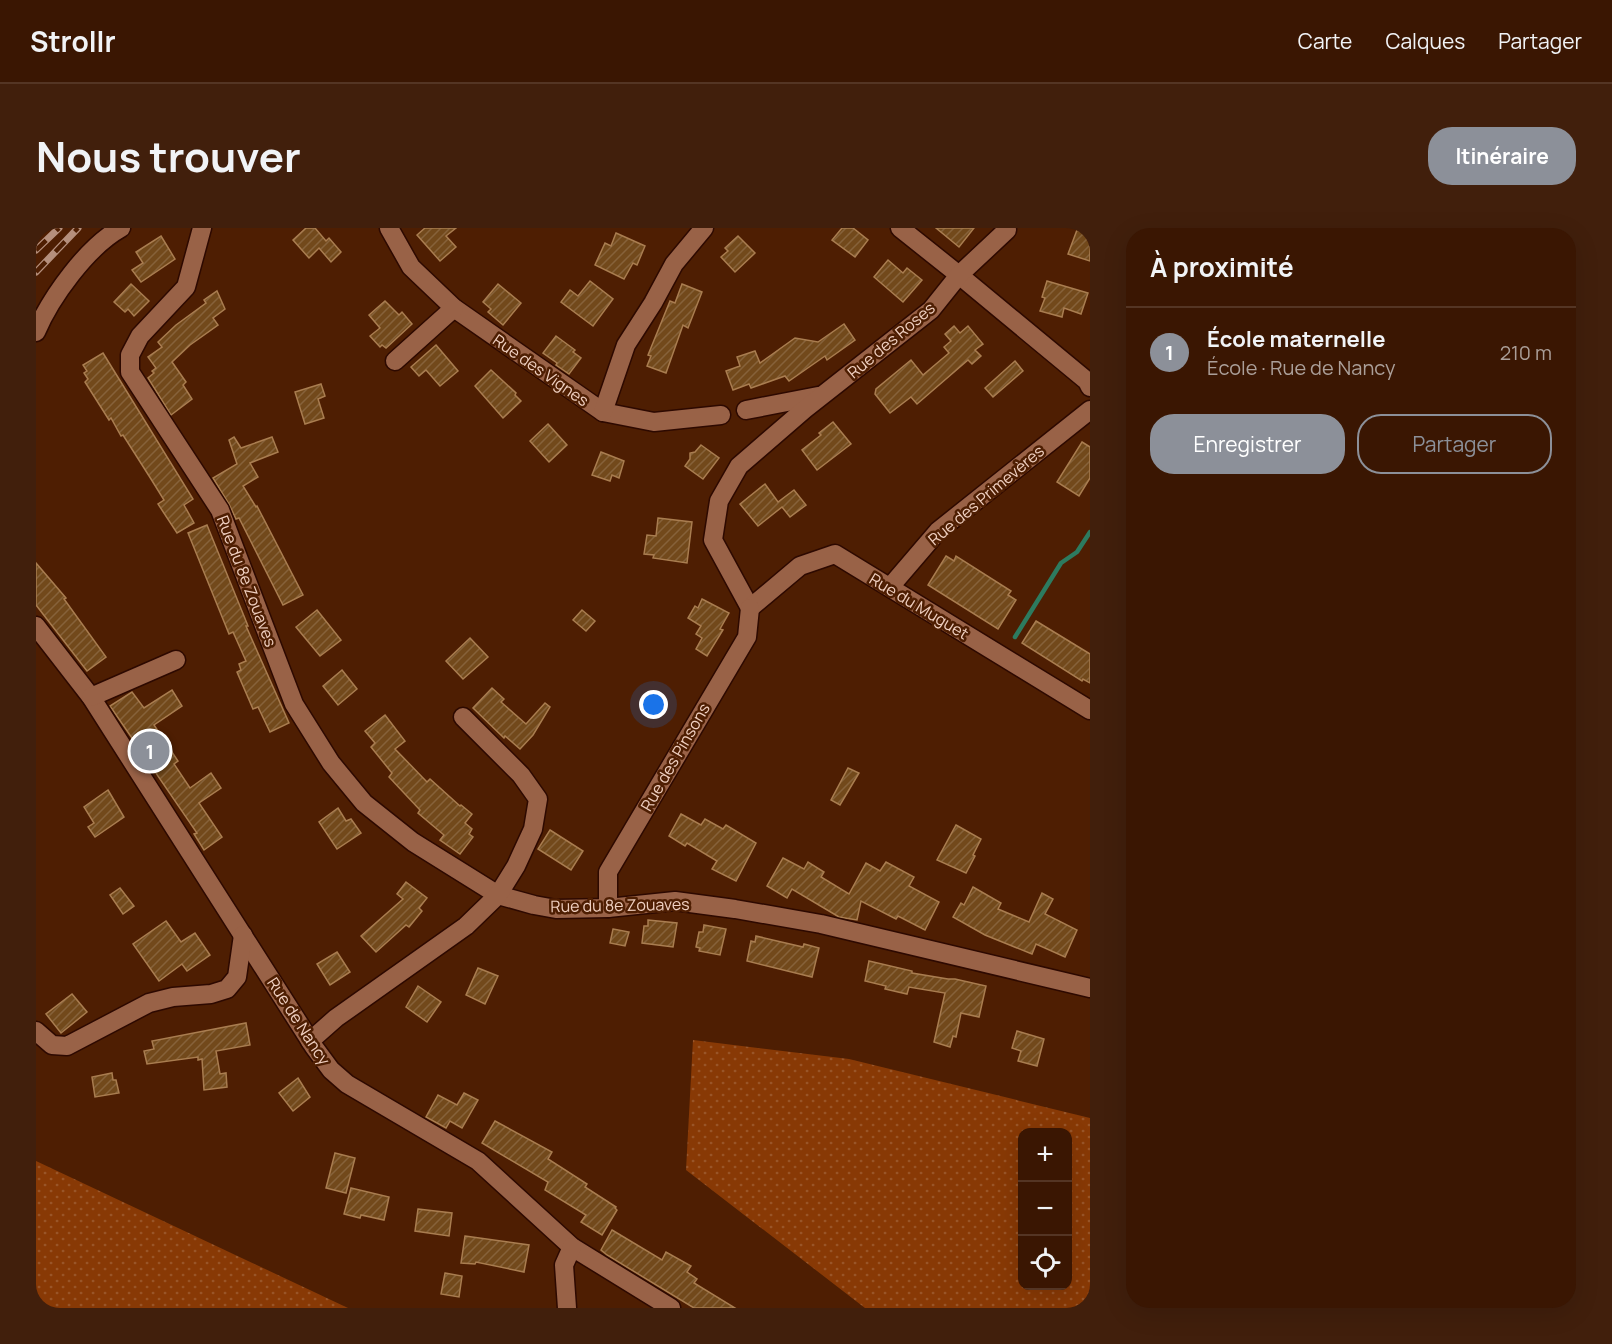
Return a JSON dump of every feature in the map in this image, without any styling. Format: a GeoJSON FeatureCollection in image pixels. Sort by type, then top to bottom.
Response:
{"type":"FeatureCollection","features":[{"type":"Feature","properties":{"kind":"street"},"geometry":{"type":"LineString","coordinates":[[36,332],[51,302],[72,273],[121,228]]}},
{"type":"Feature","properties":{"kind":"street","name":"Rue du 8e Zouaves"},"geometry":{"type":"LineString","coordinates":[[202,228],[186,287],[140,336],[130,355],[130,372],[220,510],[294,704],[331,763],[364,803],[413,842],[493,892],[556,909],[608,908],[675,901],[735,909],[820,924],[1090,988]]}},
{"type":"Feature","properties":{"kind":"street","name":"Rue des Vignes"},"geometry":{"type":"LineString","coordinates":[[389,228],[411,267],[454,308],[603,412],[626,345],[653,303],[674,264],[704,228]]}},
{"type":"Feature","properties":{"kind":"street"},"geometry":{"type":"LineString","coordinates":[[900,228],[1087,381],[1090,387]]}},
{"type":"Feature","properties":{"kind":"street","name":"Rue des Roses"},"geometry":{"type":"LineString","coordinates":[[750,608],[713,540],[719,501],[739,466],[822,395],[931,310],[960,275],[1007,230]]}},
{"type":"Feature","properties":{"kind":"street"},"geometry":{"type":"LineString","coordinates":[[394,361],[454,308]]}},
{"type":"Feature","properties":{"kind":"street","name":"Rue des Roses"},"geometry":{"type":"LineString","coordinates":[[746,410],[822,395]]}},
{"type":"Feature","properties":{"kind":"street","name":"Rue des Primevères"},"geometry":{"type":"LineString","coordinates":[[890,587],[938,531],[1090,410]]}},
{"type":"Feature","properties":{"kind":"street"},"geometry":{"type":"LineString","coordinates":[[603,412],[654,422],[721,415]]}},
{"type":"Feature","properties":{"kind":"street","name":"Rue du Muguet"},"geometry":{"type":"LineString","coordinates":[[750,608],[800,566],[835,554],[1090,710]]}},
{"type":"Feature","properties":{"kind":"street","name":"Rue des Pinsons"},"geometry":{"type":"LineString","coordinates":[[608,908],[608,872],[747,637],[750,608]]}},
{"type":"Feature","properties":{"kind":"street","name":"Rue de Nancy"},"geometry":{"type":"LineString","coordinates":[[36,626],[91,696],[297,1021],[331,1070],[347,1084],[478,1161],[572,1247],[670,1308]]}},
{"type":"Feature","properties":{"kind":"street"},"geometry":{"type":"LineString","coordinates":[[91,696],[176,660]]}},
{"type":"Feature","properties":{"kind":"street"},"geometry":{"type":"LineString","coordinates":[[310,1041],[336,1018],[466,926],[516,866],[533,830],[538,800],[521,775],[463,717]]}},
{"type":"Feature","properties":{"kind":"street"},"geometry":{"type":"LineString","coordinates":[[40,1035],[52,1045],[67,1046],[149,1003],[173,997],[211,994],[227,989],[237,977],[243,934]]}},
{"type":"Feature","properties":{"kind":"street"},"geometry":{"type":"LineString","coordinates":[[297,1021],[336,1018]]}},
{"type":"Feature","properties":{"kind":"street"},"geometry":{"type":"LineString","coordinates":[[567,1308],[564,1265],[572,1247]]}},
{"type":"Feature","properties":{"kind":"shaded area"},"geometry":{"type":"Polygon","coordinates":[[[693,1040],[849,1059],[1090,1118],[1090,1308],[865,1308],[686,1170],[693,1040]]]}},
{"type":"Feature","properties":{"kind":"shaded area"},"geometry":{"type":"Polygon","coordinates":[[[36,1161],[348,1308],[36,1308],[36,1161]]]}},
{"type":"Feature","properties":{"kind":"building"},"geometry":{"type":"Polygon","coordinates":[[[306,228],[315,228],[326,241],[329,238],[341,252],[331,262],[319,248],[309,258],[293,240],[306,228]]]}},
{"type":"Feature","properties":{"kind":"building"},"geometry":{"type":"Polygon","coordinates":[[[425,228],[456,228],[446,236],[456,247],[440,261],[417,235],[425,228]]]}},
{"type":"Feature","properties":{"kind":"building"},"geometry":{"type":"Polygon","coordinates":[[[842,228],[853,228],[868,240],[855,257],[832,240],[842,228]]]}},
{"type":"Feature","properties":{"kind":"building"},"geometry":{"type":"Polygon","coordinates":[[[936,228],[974,228],[959,247],[936,228]]]}},
{"type":"Feature","properties":{"kind":"building"},"geometry":{"type":"Polygon","coordinates":[[[1077,230],[1090,234],[1090,261],[1068,254],[1077,230]]]}},
{"type":"Feature","properties":{"kind":"building"},"geometry":{"type":"Polygon","coordinates":[[[616,233],[645,246],[637,265],[633,263],[624,279],[595,265],[605,243],[611,246],[616,233]]]}},
{"type":"Feature","properties":{"kind":"building"},"geometry":{"type":"Polygon","coordinates":[[[161,236],[175,259],[141,282],[132,270],[143,263],[136,252],[161,236]]]}},
{"type":"Feature","properties":{"kind":"building"},"geometry":{"type":"Polygon","coordinates":[[[738,236],[755,253],[735,272],[721,257],[728,251],[725,248],[738,236]]]}},
{"type":"Feature","properties":{"kind":"building"},"geometry":{"type":"Polygon","coordinates":[[[888,260],[903,273],[907,268],[922,280],[903,302],[874,277],[888,260]]]}},
{"type":"Feature","properties":{"kind":"building"},"geometry":{"type":"Polygon","coordinates":[[[590,281],[613,299],[593,326],[561,302],[570,290],[578,296],[590,281]]]}},
{"type":"Feature","properties":{"kind":"building"},"geometry":{"type":"Polygon","coordinates":[[[1047,281],[1088,293],[1081,314],[1064,308],[1062,317],[1040,311],[1045,298],[1042,297],[1047,281]]]}},
{"type":"Feature","properties":{"kind":"building"},"geometry":{"type":"Polygon","coordinates":[[[131,284],[149,301],[134,316],[128,309],[125,312],[114,302],[131,284]]]}},
{"type":"Feature","properties":{"kind":"building"},"geometry":{"type":"Polygon","coordinates":[[[498,284],[521,303],[503,325],[488,312],[491,309],[483,302],[498,284]]]}},
{"type":"Feature","properties":{"kind":"building"},"geometry":{"type":"Polygon","coordinates":[[[682,284],[702,292],[688,328],[683,325],[666,373],[647,366],[651,356],[648,355],[670,301],[675,303],[682,284]]]}},
{"type":"Feature","properties":{"kind":"building"},"geometry":{"type":"Polygon","coordinates":[[[217,291],[225,309],[213,318],[218,325],[190,345],[172,362],[186,382],[183,385],[192,399],[171,415],[148,378],[156,368],[148,357],[162,347],[158,342],[176,325],[206,303],[204,300],[217,291]]]}},
{"type":"Feature","properties":{"kind":"building"},"geometry":{"type":"Polygon","coordinates":[[[385,301],[399,315],[402,312],[412,324],[386,348],[382,345],[380,347],[370,336],[380,328],[369,315],[385,301]]]}},
{"type":"Feature","properties":{"kind":"building"},"geometry":{"type":"Polygon","coordinates":[[[844,324],[855,340],[827,360],[825,356],[789,381],[785,376],[751,388],[749,384],[733,390],[726,371],[740,366],[737,357],[755,351],[760,363],[795,338],[818,342],[844,324]]]}},
{"type":"Feature","properties":{"kind":"building"},"geometry":{"type":"Polygon","coordinates":[[[954,326],[960,333],[968,326],[983,344],[975,350],[981,356],[972,364],[968,360],[917,404],[911,397],[890,413],[875,394],[876,389],[911,360],[923,375],[949,353],[944,347],[951,341],[945,334],[954,326]]]}},
{"type":"Feature","properties":{"kind":"building"},"geometry":{"type":"Polygon","coordinates":[[[556,336],[575,350],[573,352],[581,358],[569,374],[543,353],[556,336]]]}},
{"type":"Feature","properties":{"kind":"building"},"geometry":{"type":"Polygon","coordinates":[[[436,345],[458,371],[440,386],[426,370],[419,376],[411,367],[436,345]]]}},
{"type":"Feature","properties":{"kind":"building"},"geometry":{"type":"Polygon","coordinates":[[[103,353],[193,499],[184,505],[194,523],[177,533],[158,504],[164,500],[123,435],[121,436],[111,418],[109,420],[85,382],[88,379],[83,365],[103,353]]]}},
{"type":"Feature","properties":{"kind":"building"},"geometry":{"type":"Polygon","coordinates":[[[1015,361],[1023,371],[993,397],[985,388],[1015,361]]]}},
{"type":"Feature","properties":{"kind":"building"},"geometry":{"type":"Polygon","coordinates":[[[491,370],[516,393],[515,395],[521,401],[503,418],[475,386],[491,370]]]}},
{"type":"Feature","properties":{"kind":"building"},"geometry":{"type":"Polygon","coordinates":[[[321,384],[325,396],[318,399],[324,418],[305,424],[295,392],[321,384]]]}},
{"type":"Feature","properties":{"kind":"building"},"geometry":{"type":"Polygon","coordinates":[[[833,422],[851,444],[817,470],[802,450],[833,422]]]}},
{"type":"Feature","properties":{"kind":"building"},"geometry":{"type":"Polygon","coordinates":[[[548,424],[567,445],[549,462],[530,441],[548,424]]]}},
{"type":"Feature","properties":{"kind":"building"},"geometry":{"type":"Polygon","coordinates":[[[234,437],[241,448],[272,437],[278,452],[250,463],[258,477],[243,486],[257,506],[303,595],[283,605],[239,518],[236,519],[213,478],[237,464],[229,440],[234,437]]]}},
{"type":"Feature","properties":{"kind":"building"},"geometry":{"type":"Polygon","coordinates":[[[1082,442],[1090,447],[1090,478],[1079,496],[1057,482],[1082,442]]]}},
{"type":"Feature","properties":{"kind":"building"},"geometry":{"type":"Polygon","coordinates":[[[701,445],[719,458],[703,479],[685,466],[690,459],[690,453],[695,452],[701,445]]]}},
{"type":"Feature","properties":{"kind":"building"},"geometry":{"type":"Polygon","coordinates":[[[601,452],[624,461],[619,478],[612,475],[610,481],[592,475],[601,452]]]}},
{"type":"Feature","properties":{"kind":"building"},"geometry":{"type":"Polygon","coordinates":[[[765,484],[778,502],[794,490],[806,505],[790,517],[782,507],[758,526],[740,504],[765,484]]]}},
{"type":"Feature","properties":{"kind":"building"},"geometry":{"type":"Polygon","coordinates":[[[658,518],[692,522],[687,563],[653,558],[654,555],[644,554],[647,535],[656,536],[658,518]]]}},
{"type":"Feature","properties":{"kind":"building"},"geometry":{"type":"Polygon","coordinates":[[[207,525],[248,626],[246,626],[289,723],[270,732],[258,707],[253,709],[237,672],[241,670],[239,664],[246,661],[233,632],[229,634],[188,533],[207,525]]]}},
{"type":"Feature","properties":{"kind":"building"},"geometry":{"type":"Polygon","coordinates":[[[946,556],[954,561],[956,556],[1011,591],[1008,595],[1016,600],[998,629],[928,585],[946,556]]]}},
{"type":"Feature","properties":{"kind":"building"},"geometry":{"type":"Polygon","coordinates":[[[36,563],[66,598],[64,599],[106,657],[87,671],[36,605],[36,563]]]}},
{"type":"Feature","properties":{"kind":"building"},"geometry":{"type":"Polygon","coordinates":[[[702,599],[729,613],[720,629],[723,630],[707,656],[696,649],[702,638],[696,634],[701,626],[688,618],[695,606],[698,608],[702,599]]]}},
{"type":"Feature","properties":{"kind":"building"},"geometry":{"type":"Polygon","coordinates":[[[317,610],[341,640],[320,656],[296,627],[317,610]]]}},
{"type":"Feature","properties":{"kind":"building"},"geometry":{"type":"Polygon","coordinates":[[[582,610],[595,621],[586,631],[573,620],[582,610]]]}},
{"type":"Feature","properties":{"kind":"building"},"geometry":{"type":"Polygon","coordinates":[[[1036,621],[1090,654],[1090,683],[1083,679],[1082,681],[1022,643],[1036,621]]]}},
{"type":"Feature","properties":{"kind":"building"},"geometry":{"type":"Polygon","coordinates":[[[470,638],[488,657],[463,679],[446,661],[470,638]]]}},
{"type":"Feature","properties":{"kind":"building"},"geometry":{"type":"Polygon","coordinates":[[[342,670],[357,689],[338,705],[323,686],[342,670]]]}},
{"type":"Feature","properties":{"kind":"building"},"geometry":{"type":"Polygon","coordinates":[[[492,688],[504,699],[501,702],[526,724],[545,703],[550,707],[533,735],[520,749],[505,736],[504,738],[473,708],[492,688]]]}},
{"type":"Feature","properties":{"kind":"building"},"geometry":{"type":"Polygon","coordinates":[[[172,690],[182,706],[154,725],[178,761],[174,764],[190,788],[211,773],[221,788],[199,803],[222,837],[204,850],[194,834],[197,833],[110,706],[132,692],[144,708],[172,690]]]}},
{"type":"Feature","properties":{"kind":"building"},"geometry":{"type":"Polygon","coordinates":[[[385,715],[405,741],[395,749],[427,782],[430,779],[472,814],[465,823],[472,829],[469,834],[473,837],[460,854],[440,840],[444,835],[418,813],[420,810],[389,777],[392,773],[371,747],[375,743],[365,731],[385,715]]]}},
{"type":"Feature","properties":{"kind":"building"},"geometry":{"type":"Polygon","coordinates":[[[848,768],[859,773],[840,805],[831,800],[848,768]]]}},
{"type":"Feature","properties":{"kind":"building"},"geometry":{"type":"Polygon","coordinates":[[[108,790],[124,817],[95,837],[88,827],[94,823],[84,807],[108,790]]]}},
{"type":"Feature","properties":{"kind":"building"},"geometry":{"type":"Polygon","coordinates":[[[338,808],[346,821],[351,819],[361,833],[337,849],[319,822],[338,808]]]}},
{"type":"Feature","properties":{"kind":"building"},"geometry":{"type":"Polygon","coordinates":[[[681,814],[701,825],[705,819],[723,829],[726,825],[756,843],[736,881],[712,869],[717,861],[687,843],[685,846],[669,836],[681,814]]]}},
{"type":"Feature","properties":{"kind":"building"},"geometry":{"type":"Polygon","coordinates":[[[956,825],[981,839],[966,873],[937,860],[956,825]]]}},
{"type":"Feature","properties":{"kind":"building"},"geometry":{"type":"Polygon","coordinates":[[[550,830],[583,851],[571,870],[538,849],[550,830]]]}},
{"type":"Feature","properties":{"kind":"building"},"geometry":{"type":"Polygon","coordinates":[[[783,858],[804,869],[808,862],[824,872],[821,877],[849,894],[866,863],[880,871],[886,862],[914,877],[909,886],[939,902],[925,930],[898,916],[896,919],[861,901],[857,920],[839,917],[792,889],[787,898],[767,886],[783,858]]]}},
{"type":"Feature","properties":{"kind":"building"},"geometry":{"type":"Polygon","coordinates":[[[406,882],[427,898],[419,908],[422,911],[409,927],[406,925],[376,952],[361,936],[403,899],[397,894],[406,882]]]}},
{"type":"Feature","properties":{"kind":"building"},"geometry":{"type":"Polygon","coordinates":[[[973,887],[1001,903],[998,909],[1029,922],[1042,893],[1053,899],[1045,914],[1077,930],[1065,957],[1036,944],[1032,954],[985,935],[953,917],[961,903],[964,905],[973,887]]]}},
{"type":"Feature","properties":{"kind":"building"},"geometry":{"type":"Polygon","coordinates":[[[120,888],[134,906],[123,914],[110,895],[120,888]]]}},
{"type":"Feature","properties":{"kind":"building"},"geometry":{"type":"Polygon","coordinates":[[[648,920],[677,923],[673,947],[642,943],[644,926],[648,926],[648,920]]]}},
{"type":"Feature","properties":{"kind":"building"},"geometry":{"type":"Polygon","coordinates":[[[166,921],[181,942],[195,933],[210,955],[187,971],[182,964],[159,981],[133,944],[166,921]]]}},
{"type":"Feature","properties":{"kind":"building"},"geometry":{"type":"Polygon","coordinates":[[[704,925],[726,929],[720,955],[699,951],[700,948],[696,947],[699,932],[703,932],[704,925]]]}},
{"type":"Feature","properties":{"kind":"building"},"geometry":{"type":"Polygon","coordinates":[[[613,929],[629,932],[625,946],[610,943],[613,929]]]}},
{"type":"Feature","properties":{"kind":"building"},"geometry":{"type":"Polygon","coordinates":[[[756,936],[803,947],[804,944],[819,948],[812,977],[747,961],[751,941],[755,942],[756,936]]]}},
{"type":"Feature","properties":{"kind":"building"},"geometry":{"type":"Polygon","coordinates":[[[337,952],[350,972],[330,985],[317,964],[337,952]]]}},
{"type":"Feature","properties":{"kind":"building"},"geometry":{"type":"Polygon","coordinates":[[[869,961],[912,971],[912,973],[986,986],[979,1017],[961,1013],[956,1037],[953,1036],[950,1047],[934,1042],[945,993],[909,987],[907,994],[865,981],[869,961]]]}},
{"type":"Feature","properties":{"kind":"building"},"geometry":{"type":"Polygon","coordinates":[[[478,968],[498,976],[485,1004],[466,995],[478,968]]]}},
{"type":"Feature","properties":{"kind":"building"},"geometry":{"type":"Polygon","coordinates":[[[418,986],[441,1002],[427,1022],[406,1007],[418,986]]]}},
{"type":"Feature","properties":{"kind":"building"},"geometry":{"type":"Polygon","coordinates":[[[72,994],[87,1012],[61,1033],[46,1014],[72,994]]]}},
{"type":"Feature","properties":{"kind":"building"},"geometry":{"type":"Polygon","coordinates":[[[246,1023],[250,1045],[216,1051],[220,1074],[226,1073],[227,1087],[204,1090],[202,1059],[198,1060],[198,1057],[147,1064],[144,1051],[154,1049],[152,1041],[246,1023]]]}},
{"type":"Feature","properties":{"kind":"building"},"geometry":{"type":"Polygon","coordinates":[[[1017,1031],[1044,1039],[1037,1066],[1018,1061],[1021,1051],[1012,1048],[1017,1031]]]}},
{"type":"Feature","properties":{"kind":"building"},"geometry":{"type":"Polygon","coordinates":[[[112,1073],[119,1093],[95,1097],[92,1077],[112,1073]]]}},
{"type":"Feature","properties":{"kind":"building"},"geometry":{"type":"Polygon","coordinates":[[[298,1078],[310,1097],[293,1111],[279,1093],[298,1078]]]}},
{"type":"Feature","properties":{"kind":"building"},"geometry":{"type":"Polygon","coordinates":[[[464,1093],[478,1100],[462,1128],[450,1121],[446,1128],[426,1117],[438,1095],[457,1105],[464,1093]]]}},
{"type":"Feature","properties":{"kind":"building"},"geometry":{"type":"Polygon","coordinates":[[[495,1121],[552,1152],[548,1159],[587,1184],[585,1187],[616,1207],[617,1210],[602,1235],[581,1222],[586,1215],[545,1190],[548,1182],[482,1143],[495,1121]]]}},
{"type":"Feature","properties":{"kind":"building"},"geometry":{"type":"Polygon","coordinates":[[[335,1153],[355,1158],[346,1193],[326,1188],[335,1153]]]}},
{"type":"Feature","properties":{"kind":"building"},"geometry":{"type":"Polygon","coordinates":[[[351,1188],[389,1197],[384,1220],[344,1214],[351,1188]]]}},
{"type":"Feature","properties":{"kind":"building"},"geometry":{"type":"Polygon","coordinates":[[[418,1209],[452,1213],[449,1236],[415,1231],[418,1209]]]}},
{"type":"Feature","properties":{"kind":"building"},"geometry":{"type":"Polygon","coordinates":[[[612,1230],[662,1260],[666,1252],[691,1266],[687,1272],[697,1279],[694,1283],[735,1308],[694,1308],[607,1255],[601,1250],[612,1230]]]}},
{"type":"Feature","properties":{"kind":"building"},"geometry":{"type":"Polygon","coordinates":[[[465,1236],[529,1245],[524,1272],[476,1262],[475,1264],[461,1263],[465,1236]]]}},
{"type":"Feature","properties":{"kind":"building"},"geometry":{"type":"Polygon","coordinates":[[[445,1273],[462,1276],[459,1297],[441,1294],[445,1273]]]}},
{"type":"Feature","properties":{"kind":"waterway"},"geometry":{"type":"LineString","coordinates":[[1015,637],[1061,563],[1077,552],[1090,532]]}},
{"type":"Feature","properties":{"kind":"railway"},"geometry":{"type":"LineString","coordinates":[[36,250],[59,228]]}},
{"type":"Feature","properties":{"kind":"railway"},"geometry":{"type":"LineString","coordinates":[[36,272],[78,228]]}},
{"type":"Feature","properties":{"kind":"place","name":"École maternelle"},"geometry":{"type":"Point","coordinates":[150,751]}}]}
